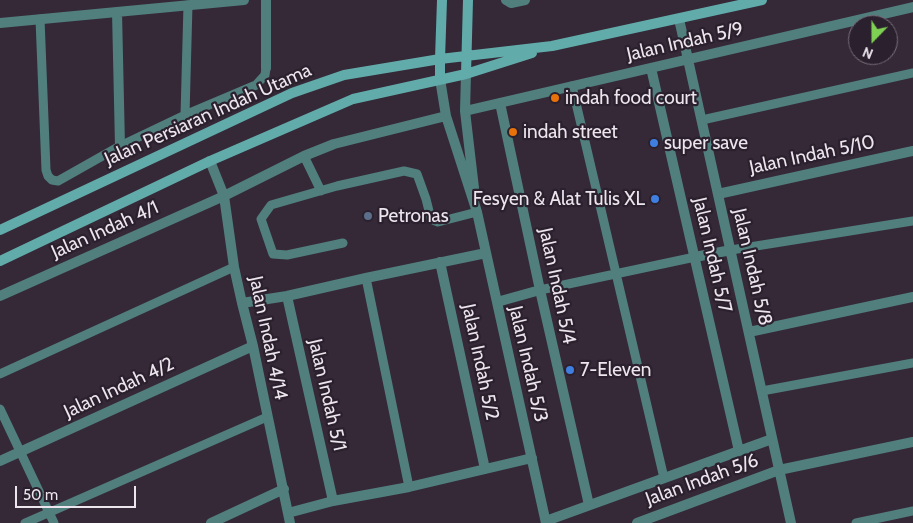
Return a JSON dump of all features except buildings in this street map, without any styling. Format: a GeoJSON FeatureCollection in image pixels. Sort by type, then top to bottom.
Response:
{"type":"FeatureCollection","features":[{"type":"Feature","properties":{"kind":"main road"},"geometry":{"type":"LineString","coordinates":[[440,79],[442,0]]}},
{"type":"Feature","properties":{"kind":"main road"},"geometry":{"type":"LineString","coordinates":[[466,74],[468,0]]}},
{"type":"Feature","properties":{"kind":"main road"},"geometry":{"type":"LineString","coordinates":[[0,261],[210,162],[353,99],[466,74],[552,46],[762,0]]}},
{"type":"Feature","properties":{"kind":"main road","name":"Jalan Persiaran Indah Utama"},"geometry":{"type":"LineString","coordinates":[[0,230],[292,93],[344,75],[440,59],[552,46]]}},
{"type":"Feature","properties":{"kind":"street"},"geometry":{"type":"LineString","coordinates":[[0,23],[244,0]]}},
{"type":"Feature","properties":{"kind":"street"},"geometry":{"type":"LineString","coordinates":[[266,0],[266,68]]}},
{"type":"Feature","properties":{"kind":"street"},"geometry":{"type":"LineString","coordinates":[[506,0],[511,3],[526,0]]}},
{"type":"Feature","properties":{"kind":"street","name":"Jalan Indah 5/9"},"geometry":{"type":"LineString","coordinates":[[465,111],[913,7]]}},
{"type":"Feature","properties":{"kind":"street"},"geometry":{"type":"LineString","coordinates":[[117,12],[120,146]]}},
{"type":"Feature","properties":{"kind":"street","name":"Jalan Indah 5/8"},"geometry":{"type":"LineString","coordinates":[[679,19],[791,523]]}},
{"type":"Feature","properties":{"kind":"street","name":"Jalan Indah 5/7"},"geometry":{"type":"LineString","coordinates":[[650,68],[739,451]]}},
{"type":"Feature","properties":{"kind":"street","name":"Jalan Indah 5/3"},"geometry":{"type":"LineString","coordinates":[[466,74],[465,111],[476,212]]}},
{"type":"Feature","properties":{"kind":"street","name":"Jalan Indah 5/3"},"geometry":{"type":"LineString","coordinates":[[440,79],[446,116],[476,212],[486,253],[546,522]]}},
{"type":"Feature","properties":{"kind":"street","name":"Jalan Indah 5/4"},"geometry":{"type":"LineString","coordinates":[[500,104],[589,505]]}},
{"type":"Feature","properties":{"kind":"street"},"geometry":{"type":"LineString","coordinates":[[224,196],[304,156],[334,144],[446,116]]}},
{"type":"Feature","properties":{"kind":"street","name":"Jalan Indah 5/10"},"geometry":{"type":"LineString","coordinates":[[718,194],[913,151]]}},
{"type":"Feature","properties":{"kind":"street","name":"Jalan Indah 4/14"},"geometry":{"type":"LineString","coordinates":[[210,162],[224,196],[234,267],[253,346],[289,518]]}},
{"type":"Feature","properties":{"kind":"street","name":"Jalan Indah 4/1"},"geometry":{"type":"LineString","coordinates":[[0,296],[224,196]]}},
{"type":"Feature","properties":{"kind":"street"},"geometry":{"type":"LineString","coordinates":[[694,257],[730,250]]}},
{"type":"Feature","properties":{"kind":"street"},"geometry":{"type":"LineString","coordinates":[[242,303],[287,296],[486,253]]}},
{"type":"Feature","properties":{"kind":"street","name":"Jalan Indah 5/2"},"geometry":{"type":"LineString","coordinates":[[440,262],[485,469]]}},
{"type":"Feature","properties":{"kind":"street"},"geometry":{"type":"LineString","coordinates":[[496,302],[540,290]]}},
{"type":"Feature","properties":{"kind":"street","name":"Jalan Indah 5/1"},"geometry":{"type":"LineString","coordinates":[[287,296],[333,501]]}},
{"type":"Feature","properties":{"kind":"street"},"geometry":{"type":"LineString","coordinates":[[749,332],[913,297]]}},
{"type":"Feature","properties":{"kind":"street","name":"Jalan Indah 4/2"},"geometry":{"type":"LineString","coordinates":[[0,461],[253,346]]}},
{"type":"Feature","properties":{"kind":"street"},"geometry":{"type":"LineString","coordinates":[[546,522],[772,439]]}},
{"type":"Feature","properties":{"kind":"street","name":"Jalan Indah 5/6"},"geometry":{"type":"LineString","coordinates":[[637,523],[779,470],[913,442]]}},
{"type":"Feature","properties":{"kind":"street"},"geometry":{"type":"LineString","coordinates":[[289,518],[333,501],[409,487],[532,458]]}},
{"type":"Feature","properties":{"kind":"street"},"geometry":{"type":"LineString","coordinates":[[211,523],[284,489]]}},
{"type":"Feature","properties":{"kind":"lane"},"geometry":{"type":"LineString","coordinates":[[185,115],[188,5]]}},
{"type":"Feature","properties":{"kind":"lane"},"geometry":{"type":"LineString","coordinates":[[40,19],[46,170],[52,180],[58,181],[120,146],[185,115],[256,85],[264,75],[266,68]]}},
{"type":"Feature","properties":{"kind":"lane"},"geometry":{"type":"LineString","coordinates":[[702,120],[913,73]]}},
{"type":"Feature","properties":{"kind":"lane"},"geometry":{"type":"LineString","coordinates":[[572,86],[664,478]]}},
{"type":"Feature","properties":{"kind":"lane"},"geometry":{"type":"LineString","coordinates":[[304,156],[321,191]]}},
{"type":"Feature","properties":{"kind":"lane"},"geometry":{"type":"LineString","coordinates":[[343,243],[287,255],[273,254],[261,219],[271,205],[404,171],[417,174],[431,219],[438,222],[476,212]]}},
{"type":"Feature","properties":{"kind":"lane"},"geometry":{"type":"LineString","coordinates":[[730,250],[913,221]]}},
{"type":"Feature","properties":{"kind":"lane"},"geometry":{"type":"LineString","coordinates":[[540,290],[694,257]]}},
{"type":"Feature","properties":{"kind":"lane"},"geometry":{"type":"LineString","coordinates":[[0,374],[234,267]]}},
{"type":"Feature","properties":{"kind":"lane"},"geometry":{"type":"LineString","coordinates":[[366,278],[409,487]]}},
{"type":"Feature","properties":{"kind":"lane"},"geometry":{"type":"LineString","coordinates":[[762,391],[913,363]]}},
{"type":"Feature","properties":{"kind":"lane"},"geometry":{"type":"LineString","coordinates":[[0,409],[54,523]]}},
{"type":"Feature","properties":{"kind":"lane"},"geometry":{"type":"LineString","coordinates":[[25,523],[267,417]]}},
{"type":"Feature","properties":{"kind":"lane"},"geometry":{"type":"LineString","coordinates":[[856,523],[913,511]]}},
{"type":"Feature","properties":{"kind":"place","name":"indah food court"},"geometry":{"type":"Point","coordinates":[555,98]}},
{"type":"Feature","properties":{"kind":"place","name":"indah street"},"geometry":{"type":"Point","coordinates":[513,132]}},
{"type":"Feature","properties":{"kind":"place","name":"super save"},"geometry":{"type":"Point","coordinates":[654,143]}},
{"type":"Feature","properties":{"kind":"place","name":"Fesyen & Alat Tulis XL"},"geometry":{"type":"Point","coordinates":[655,199]}},
{"type":"Feature","properties":{"kind":"place","name":"Petronas"},"geometry":{"type":"Point","coordinates":[368,216]}},
{"type":"Feature","properties":{"kind":"place","name":"7-Eleven"},"geometry":{"type":"Point","coordinates":[570,370]}}]}
